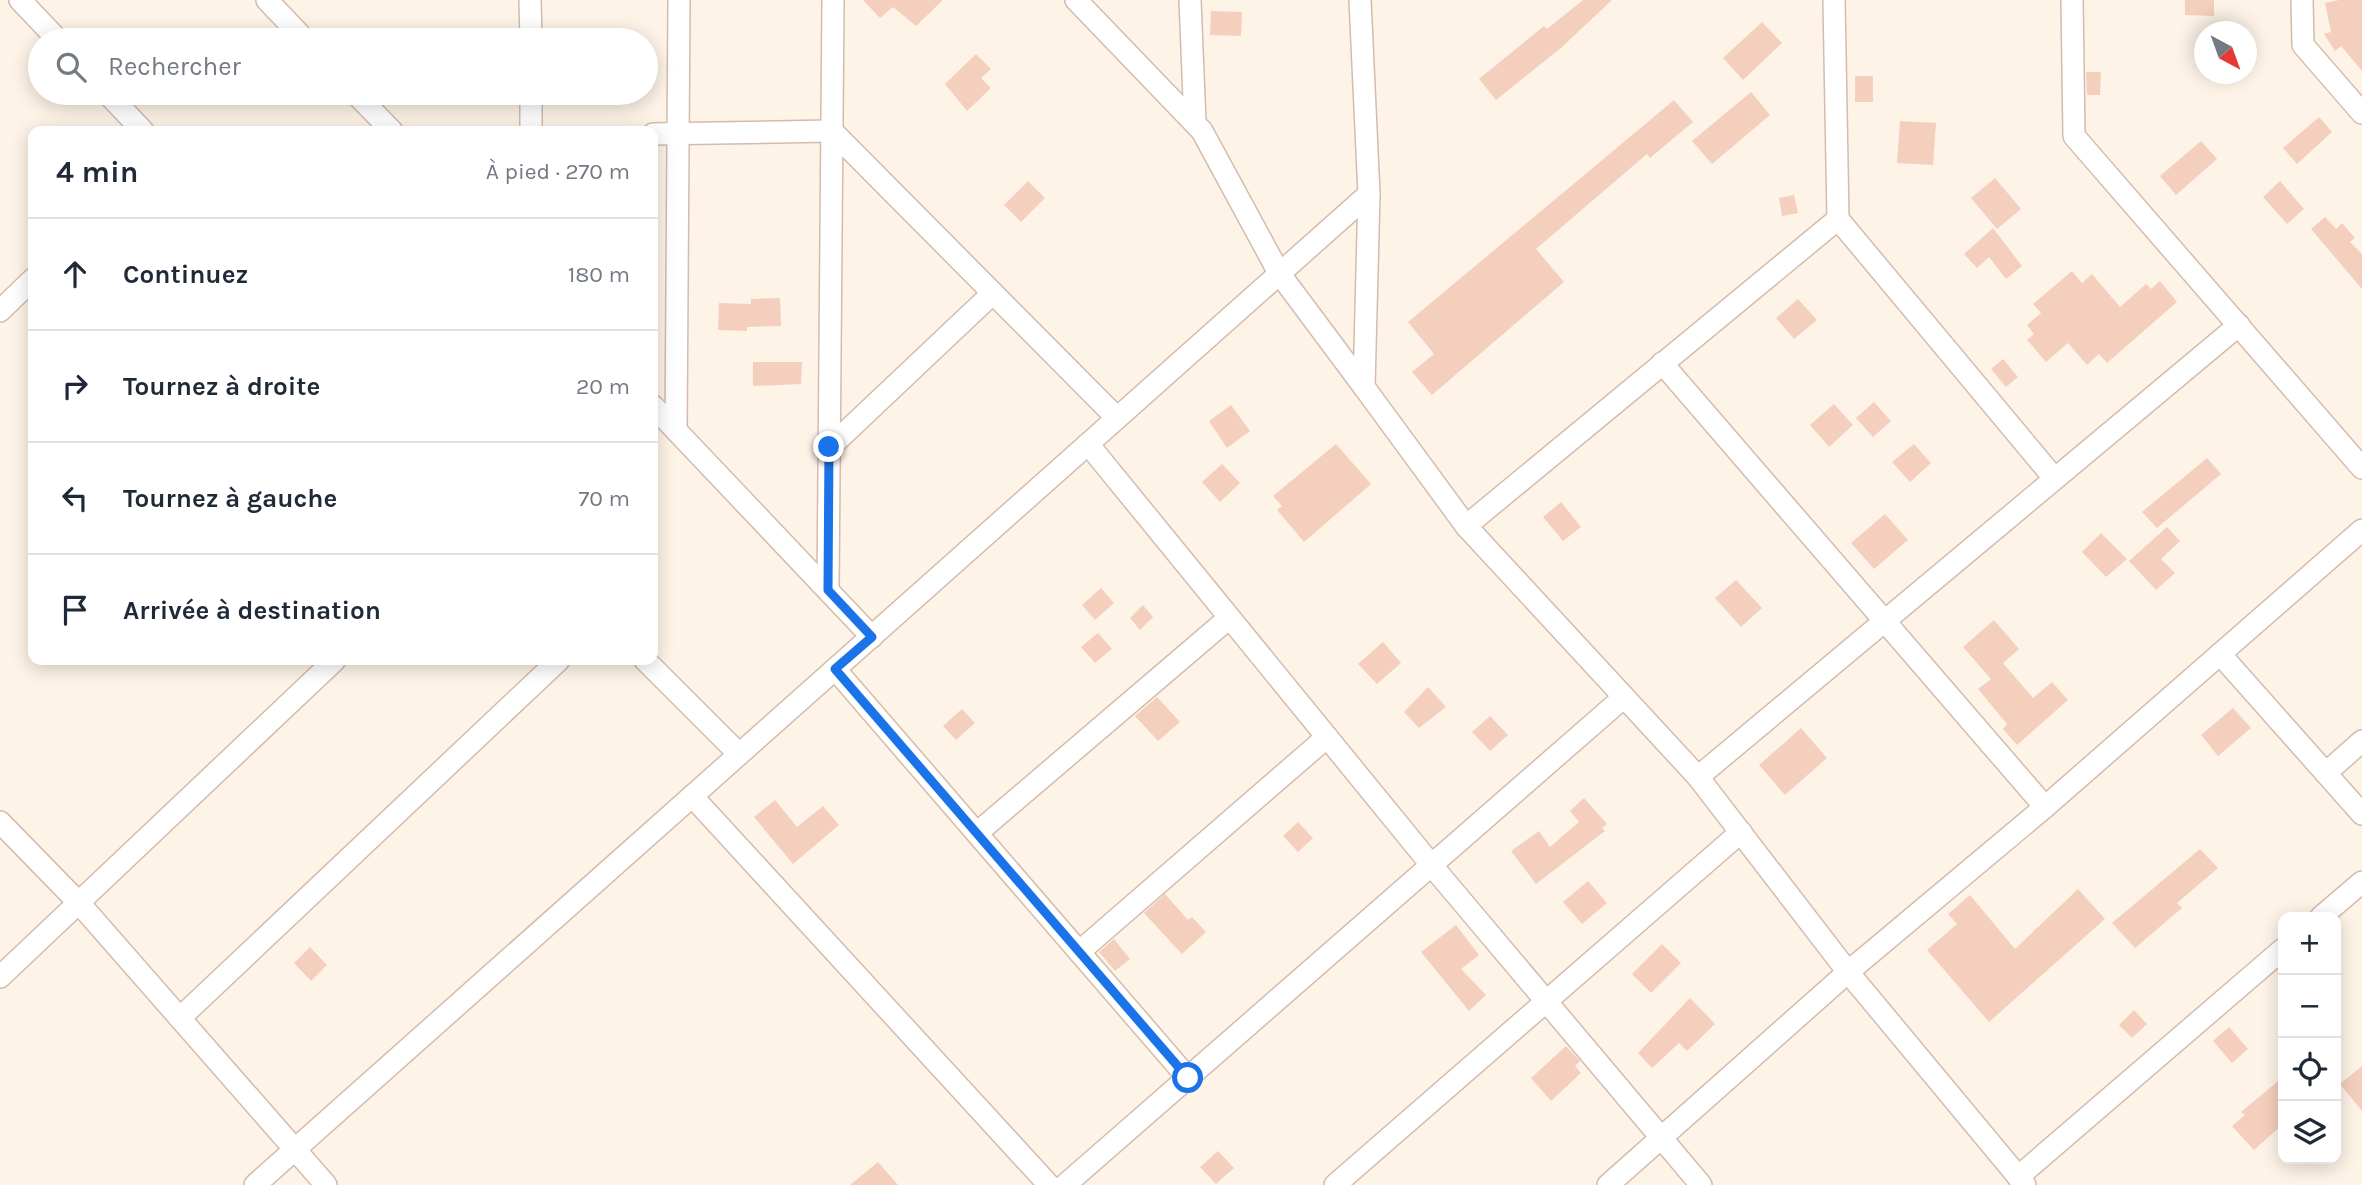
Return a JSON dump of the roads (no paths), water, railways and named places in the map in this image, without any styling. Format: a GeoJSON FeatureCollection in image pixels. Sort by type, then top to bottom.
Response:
{"type":"FeatureCollection","features":[{"type":"Feature","properties":{"kind":"street"},"geometry":{"type":"LineString","coordinates":[[20,0],[47,28]]}},
{"type":"Feature","properties":{"kind":"street"},"geometry":{"type":"LineString","coordinates":[[267,0],[294,28]]}},
{"type":"Feature","properties":{"kind":"street"},"geometry":{"type":"LineString","coordinates":[[530,0],[531,28]]}},
{"type":"Feature","properties":{"kind":"street"},"geometry":{"type":"LineString","coordinates":[[676,430],[679,0]]}},
{"type":"Feature","properties":{"kind":"street"},"geometry":{"type":"LineString","coordinates":[[828,590],[833,0]]}},
{"type":"Feature","properties":{"kind":"street"},"geometry":{"type":"LineString","coordinates":[[1076,0],[1202,131],[1279,273],[1466,526],[1698,777],[1848,972],[2021,1181],[2278,953]]}},
{"type":"Feature","properties":{"kind":"street"},"geometry":{"type":"LineString","coordinates":[[1190,0],[1195,123]]}},
{"type":"Feature","properties":{"kind":"street"},"geometry":{"type":"LineString","coordinates":[[1360,0],[1369,194],[1364,387]]}},
{"type":"Feature","properties":{"kind":"street"},"geometry":{"type":"LineString","coordinates":[[1834,0],[1838,219],[2054,478]]}},
{"type":"Feature","properties":{"kind":"street"},"geometry":{"type":"LineString","coordinates":[[2072,0],[2074,136],[2362,468]]}},
{"type":"Feature","properties":{"kind":"street"},"geometry":{"type":"LineString","coordinates":[[2302,0],[2303,45],[2362,113]]}},
{"type":"Feature","properties":{"kind":"street"},"geometry":{"type":"LineString","coordinates":[[118,105],[138,126]]}},
{"type":"Feature","properties":{"kind":"street"},"geometry":{"type":"LineString","coordinates":[[367,105],[387,126]]}},
{"type":"Feature","properties":{"kind":"street"},"geometry":{"type":"LineString","coordinates":[[531,105],[531,126]]}},
{"type":"Feature","properties":{"kind":"street"},"geometry":{"type":"LineString","coordinates":[[658,134],[832,131],[1117,418]]}},
{"type":"Feature","properties":{"kind":"street"},"geometry":{"type":"LineString","coordinates":[[255,1185],[1369,194]]}},
{"type":"Feature","properties":{"kind":"street"},"geometry":{"type":"LineString","coordinates":[[1466,526],[1838,219]]}},
{"type":"Feature","properties":{"kind":"street"},"geometry":{"type":"LineString","coordinates":[[0,310],[28,293]]}},
{"type":"Feature","properties":{"kind":"street"},"geometry":{"type":"LineString","coordinates":[[829,447],[993,293]]}},
{"type":"Feature","properties":{"kind":"street"},"geometry":{"type":"LineString","coordinates":[[1698,777],[2239,324]]}},
{"type":"Feature","properties":{"kind":"street"},"geometry":{"type":"LineString","coordinates":[[1662,363],[2045,807]]}},
{"type":"Feature","properties":{"kind":"street"},"geometry":{"type":"LineString","coordinates":[[658,411],[872,637]]}},
{"type":"Feature","properties":{"kind":"street"},"geometry":{"type":"LineString","coordinates":[[1088,444],[1433,867],[1701,1185]]}},
{"type":"Feature","properties":{"kind":"street"},"geometry":{"type":"LineString","coordinates":[[1608,1185],[1848,972],[2045,807],[2362,530]]}},
{"type":"Feature","properties":{"kind":"street"},"geometry":{"type":"LineString","coordinates":[[977,833],[1229,618]]}},
{"type":"Feature","properties":{"kind":"street"},"geometry":{"type":"LineString","coordinates":[[2220,654],[2362,814]]}},
{"type":"Feature","properties":{"kind":"street"},"geometry":{"type":"LineString","coordinates":[[0,977],[330,665]]}},
{"type":"Feature","properties":{"kind":"street"},"geometry":{"type":"LineString","coordinates":[[180,1018],[554,665]]}},
{"type":"Feature","properties":{"kind":"street"},"geometry":{"type":"LineString","coordinates":[[650,665],[739,754]]}},
{"type":"Feature","properties":{"kind":"street"},"geometry":{"type":"LineString","coordinates":[[835,669],[1188,1078]]}},
{"type":"Feature","properties":{"kind":"street"},"geometry":{"type":"LineString","coordinates":[[1065,1185],[1433,867],[1624,697]]}},
{"type":"Feature","properties":{"kind":"street"},"geometry":{"type":"LineString","coordinates":[[1079,952],[1327,737]]}},
{"type":"Feature","properties":{"kind":"street"},"geometry":{"type":"LineString","coordinates":[[2326,773],[2362,741]]}},
{"type":"Feature","properties":{"kind":"street"},"geometry":{"type":"LineString","coordinates":[[692,796],[1049,1185]]}},
{"type":"Feature","properties":{"kind":"street"},"geometry":{"type":"LineString","coordinates":[[0,822],[79,903],[326,1185]]}},
{"type":"Feature","properties":{"kind":"street"},"geometry":{"type":"LineString","coordinates":[[1335,1185],[1741,832]]}},
{"type":"Feature","properties":{"kind":"street"},"geometry":{"type":"LineString","coordinates":[[2326,912],[2362,882]]}}]}
